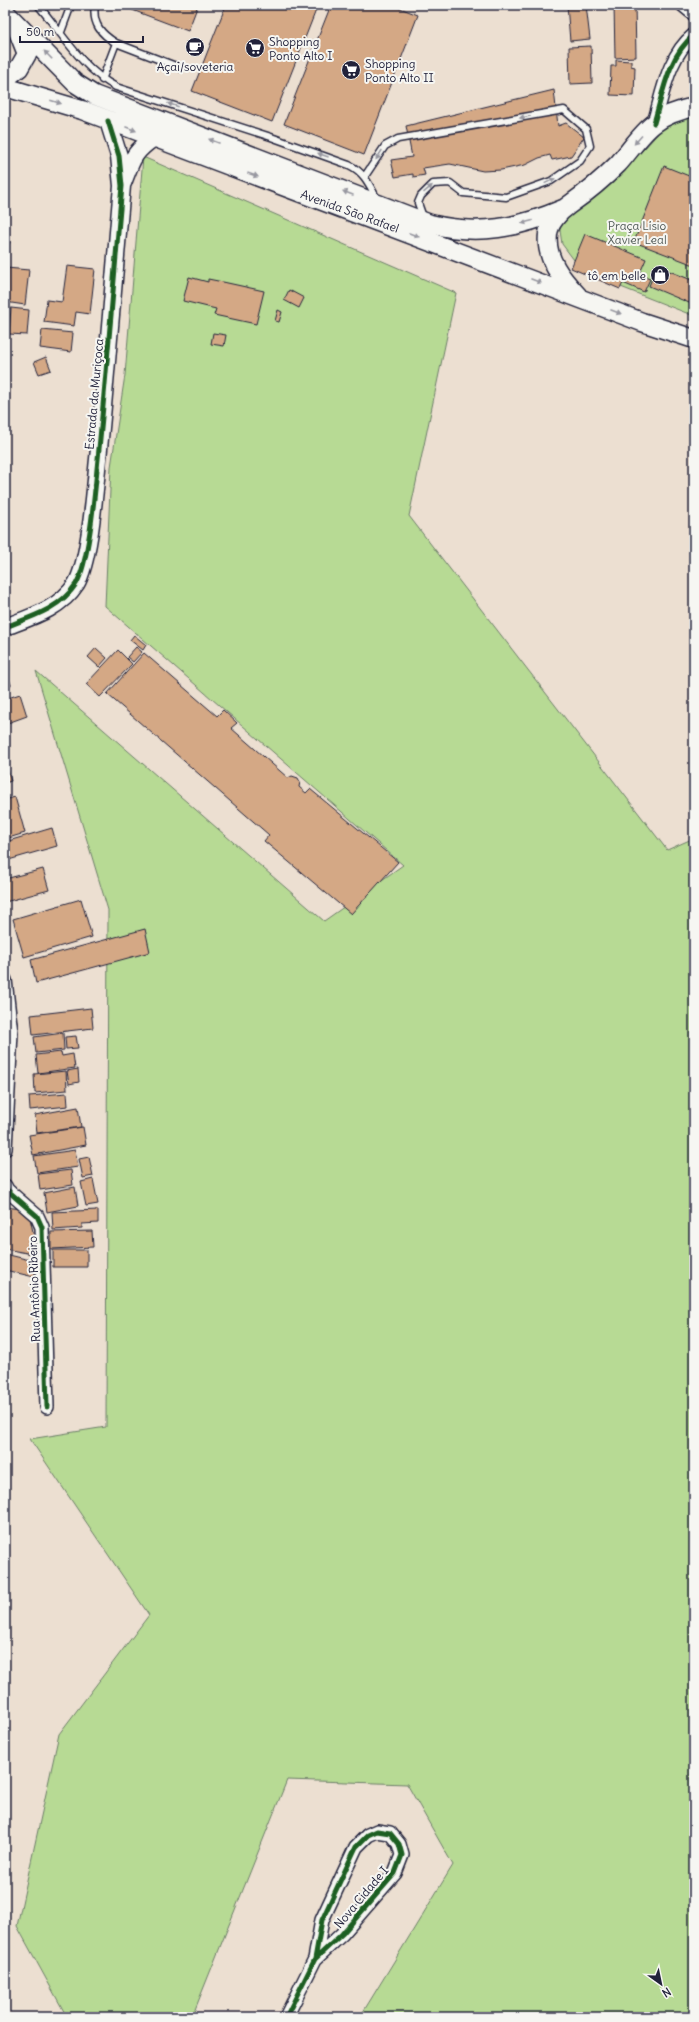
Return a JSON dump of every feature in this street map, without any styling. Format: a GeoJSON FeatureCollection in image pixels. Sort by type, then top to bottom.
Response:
{"type":"FeatureCollection","features":[{"type":"Feature","properties":{"kind":"main road"},"geometry":{"type":"LineString","coordinates":[[5,79],[19,68],[27,54],[9,16]]}},
{"type":"Feature","properties":{"kind":"main road","name":"Avenida São Rafael"},"geometry":{"type":"LineString","coordinates":[[9,16],[75,83],[94,95],[425,222],[451,230],[492,230],[537,220],[563,209]]}},
{"type":"Feature","properties":{"kind":"main road","name":"Avenida São Rafael"},"geometry":{"type":"LineString","coordinates":[[5,87],[82,110],[642,322],[694,339]]}},
{"type":"Feature","properties":{"kind":"main road"},"geometry":{"type":"LineString","coordinates":[[580,298],[561,278],[552,262],[548,248],[548,234],[552,222],[563,209],[601,180],[654,123],[678,110],[694,107]]}},
{"type":"Feature","properties":{"kind":"street"},"geometry":{"type":"LineString","coordinates":[[683,5],[694,14]]}},
{"type":"Feature","properties":{"kind":"street"},"geometry":{"type":"LineString","coordinates":[[654,123],[672,65],[682,47],[694,35]]}},
{"type":"Feature","properties":{"kind":"street","name":"Estrada da Muriçoca"},"geometry":{"type":"LineString","coordinates":[[5,627],[54,606],[66,597],[77,583],[85,557],[95,490],[122,186],[119,156],[108,121]]}},
{"type":"Feature","properties":{"kind":"street","name":"Estrada da Muriçoca"},"geometry":{"type":"LineString","coordinates":[[122,186],[134,155],[140,147],[154,138]]}},
{"type":"Feature","properties":{"kind":"street"},"geometry":{"type":"LineString","coordinates":[[5,980],[11,1033],[5,1150]]}},
{"type":"Feature","properties":{"kind":"street","name":"Rua Antônio Ribeiro"},"geometry":{"type":"LineString","coordinates":[[5,1186],[7,1190],[37,1216],[42,1227],[47,1407]]}},
{"type":"Feature","properties":{"kind":"street","name":"Nova Cidade I"},"geometry":{"type":"LineString","coordinates":[[377,1831],[390,1833],[399,1844],[402,1855],[395,1873],[342,1934],[315,1959],[322,1920],[356,1848],[368,1835],[372,1833],[377,1831]]}},
{"type":"Feature","properties":{"kind":"street"},"geometry":{"type":"LineString","coordinates":[[286,2017],[315,1959]]}},
{"type":"Feature","properties":{"kind":"lane"},"geometry":{"type":"LineString","coordinates":[[38,5],[90,70],[102,80],[116,87],[271,137],[349,165],[359,170],[365,176],[380,205]]}},
{"type":"Feature","properties":{"kind":"lane"},"geometry":{"type":"LineString","coordinates":[[61,32],[71,5]]}},
{"type":"Feature","properties":{"kind":"lane"},"geometry":{"type":"LineString","coordinates":[[95,5],[93,16],[97,27],[105,36],[116,43],[181,68]]}},
{"type":"Feature","properties":{"kind":"lane"},"geometry":{"type":"LineString","coordinates":[[102,80],[116,43]]}},
{"type":"Feature","properties":{"kind":"lane"},"geometry":{"type":"LineString","coordinates":[[365,176],[385,146],[398,139],[564,110],[586,128],[590,146],[580,161],[551,181],[506,197],[463,193],[450,183],[432,184],[420,196],[418,204],[425,222]]}},
{"type":"Feature","properties":{"kind":"green space","name":"Praça Lísio Xavier Leal"},"geometry":{"type":"Polygon","coordinates":[[[693,112],[694,316],[583,272],[562,244],[559,224],[645,148],[662,129],[693,112]]]}},
{"type":"Feature","properties":{"kind":"green space"},"geometry":{"type":"Polygon","coordinates":[[[143,157],[456,293],[409,516],[667,850],[694,838],[694,2017],[360,2017],[453,1865],[407,1784],[287,1780],[192,2017],[67,2017],[17,1926],[59,1734],[149,1615],[30,1439],[106,1427],[108,910],[36,671],[324,921],[403,865],[105,606],[111,467],[125,375],[143,157]]]}},
{"type":"Feature","properties":{"kind":"building"},"geometry":{"type":"Polygon","coordinates":[[[119,5],[198,5],[188,31],[119,5]]]}},
{"type":"Feature","properties":{"kind":"building","name":"Shopping Ponto Alto I"},"geometry":{"type":"Polygon","coordinates":[[[226,5],[318,5],[272,122],[192,91],[226,5]]]}},
{"type":"Feature","properties":{"kind":"building","name":"Shopping Ponto Alto II"},"geometry":{"type":"Polygon","coordinates":[[[331,5],[392,5],[418,15],[364,155],[284,124],[331,5]]]}},
{"type":"Feature","properties":{"kind":"building"},"geometry":{"type":"Polygon","coordinates":[[[567,5],[586,5],[590,39],[570,41],[567,5]]]}},
{"type":"Feature","properties":{"kind":"building"},"geometry":{"type":"Polygon","coordinates":[[[614,5],[635,5],[636,57],[615,58],[614,5]]]}},
{"type":"Feature","properties":{"kind":"building"},"geometry":{"type":"Polygon","coordinates":[[[591,46],[592,83],[570,84],[569,47],[591,46]]]}},
{"type":"Feature","properties":{"kind":"building"},"geometry":{"type":"Polygon","coordinates":[[[616,60],[631,61],[631,66],[635,67],[634,96],[610,95],[611,66],[616,66],[616,60]]]}},
{"type":"Feature","properties":{"kind":"building"},"geometry":{"type":"Polygon","coordinates":[[[554,90],[558,126],[566,123],[584,137],[571,156],[552,160],[550,155],[539,158],[525,165],[501,170],[483,171],[450,164],[423,168],[425,175],[413,177],[413,174],[395,177],[391,160],[412,157],[406,126],[554,90]]]}},
{"type":"Feature","properties":{"kind":"building"},"geometry":{"type":"Polygon","coordinates":[[[664,166],[694,178],[694,265],[634,242],[664,166]]]}},
{"type":"Feature","properties":{"kind":"building"},"geometry":{"type":"Polygon","coordinates":[[[5,234],[10,243],[5,246],[5,234]]]}},
{"type":"Feature","properties":{"kind":"building"},"geometry":{"type":"Polygon","coordinates":[[[585,234],[646,259],[639,275],[650,279],[644,292],[623,283],[620,289],[571,268],[585,234]]]}},
{"type":"Feature","properties":{"kind":"building"},"geometry":{"type":"Polygon","coordinates":[[[67,266],[95,269],[90,314],[76,312],[74,326],[44,322],[47,300],[62,302],[67,266]]]}},
{"type":"Feature","properties":{"kind":"building"},"geometry":{"type":"Polygon","coordinates":[[[657,266],[694,281],[694,305],[649,286],[657,266]]]}},
{"type":"Feature","properties":{"kind":"building"},"geometry":{"type":"Polygon","coordinates":[[[6,268],[29,270],[25,305],[5,302],[6,268]]]}},
{"type":"Feature","properties":{"kind":"building"},"geometry":{"type":"Polygon","coordinates":[[[189,277],[208,282],[208,279],[264,291],[256,324],[214,315],[216,309],[183,301],[189,277]]]}},
{"type":"Feature","properties":{"kind":"building"},"geometry":{"type":"Polygon","coordinates":[[[289,290],[304,298],[299,308],[284,300],[289,290]]]}},
{"type":"Feature","properties":{"kind":"building"},"geometry":{"type":"Polygon","coordinates":[[[11,308],[29,310],[27,335],[9,334],[11,308]]]}},
{"type":"Feature","properties":{"kind":"building"},"geometry":{"type":"Polygon","coordinates":[[[278,310],[282,312],[279,322],[275,321],[278,310]]]}},
{"type":"Feature","properties":{"kind":"building"},"geometry":{"type":"Polygon","coordinates":[[[42,330],[73,333],[71,352],[40,348],[42,330]]]}},
{"type":"Feature","properties":{"kind":"building"},"geometry":{"type":"Polygon","coordinates":[[[213,333],[226,335],[224,346],[211,344],[213,333]]]}},
{"type":"Feature","properties":{"kind":"building"},"geometry":{"type":"Polygon","coordinates":[[[46,357],[51,370],[39,374],[34,362],[46,357]]]}},
{"type":"Feature","properties":{"kind":"building"},"geometry":{"type":"Polygon","coordinates":[[[134,635],[146,645],[143,650],[130,640],[134,635]]]}},
{"type":"Feature","properties":{"kind":"building"},"geometry":{"type":"Polygon","coordinates":[[[136,647],[142,652],[133,662],[127,657],[136,647]]]}},
{"type":"Feature","properties":{"kind":"building"},"geometry":{"type":"Polygon","coordinates":[[[96,648],[107,658],[99,667],[88,657],[96,648]]]}},
{"type":"Feature","properties":{"kind":"building"},"geometry":{"type":"Polygon","coordinates":[[[118,650],[132,664],[100,697],[86,684],[118,650]]]}},
{"type":"Feature","properties":{"kind":"building"},"geometry":{"type":"Polygon","coordinates":[[[144,653],[217,716],[223,710],[237,723],[231,728],[288,778],[292,776],[298,778],[300,782],[299,787],[306,793],[310,789],[398,862],[351,914],[264,841],[269,835],[107,694],[144,653]]]}},
{"type":"Feature","properties":{"kind":"building"},"geometry":{"type":"Polygon","coordinates":[[[5,665],[11,685],[5,687],[5,665]]]}},
{"type":"Feature","properties":{"kind":"building"},"geometry":{"type":"Polygon","coordinates":[[[20,694],[27,716],[5,724],[5,699],[20,694]]]}},
{"type":"Feature","properties":{"kind":"building"},"geometry":{"type":"Polygon","coordinates":[[[5,762],[11,781],[5,783],[5,762]]]}},
{"type":"Feature","properties":{"kind":"building"},"geometry":{"type":"Polygon","coordinates":[[[15,797],[25,833],[5,839],[5,800],[15,797]]]}},
{"type":"Feature","properties":{"kind":"building"},"geometry":{"type":"Polygon","coordinates":[[[52,828],[57,846],[5,861],[5,842],[52,828]]]}},
{"type":"Feature","properties":{"kind":"building"},"geometry":{"type":"Polygon","coordinates":[[[43,869],[49,890],[5,902],[5,879],[43,869]]]}},
{"type":"Feature","properties":{"kind":"building"},"geometry":{"type":"Polygon","coordinates":[[[81,899],[92,937],[24,957],[13,919],[81,899]]]}},
{"type":"Feature","properties":{"kind":"building"},"geometry":{"type":"Polygon","coordinates":[[[145,929],[150,952],[36,983],[31,960],[145,929]]]}},
{"type":"Feature","properties":{"kind":"building"},"geometry":{"type":"Polygon","coordinates":[[[91,1008],[93,1028],[33,1035],[31,1015],[91,1008]]]}},
{"type":"Feature","properties":{"kind":"building"},"geometry":{"type":"Polygon","coordinates":[[[63,1033],[64,1050],[36,1053],[34,1037],[63,1033]]]}},
{"type":"Feature","properties":{"kind":"building"},"geometry":{"type":"Polygon","coordinates":[[[76,1036],[78,1048],[66,1049],[65,1037],[76,1036]]]}},
{"type":"Feature","properties":{"kind":"building"},"geometry":{"type":"Polygon","coordinates":[[[61,1052],[62,1056],[73,1054],[75,1068],[38,1073],[36,1055],[61,1052]]]}},
{"type":"Feature","properties":{"kind":"building"},"geometry":{"type":"Polygon","coordinates":[[[78,1069],[79,1082],[69,1084],[67,1071],[78,1069]]]}},
{"type":"Feature","properties":{"kind":"building"},"geometry":{"type":"Polygon","coordinates":[[[66,1071],[67,1090],[35,1093],[34,1074],[66,1071]]]}},
{"type":"Feature","properties":{"kind":"building"},"geometry":{"type":"Polygon","coordinates":[[[67,1093],[68,1106],[30,1110],[29,1096],[67,1093]]]}},
{"type":"Feature","properties":{"kind":"building"},"geometry":{"type":"Polygon","coordinates":[[[78,1107],[81,1127],[37,1133],[35,1115],[78,1107]]]}},
{"type":"Feature","properties":{"kind":"building"},"geometry":{"type":"Polygon","coordinates":[[[83,1127],[86,1145],[33,1155],[29,1135],[83,1127]]]}},
{"type":"Feature","properties":{"kind":"building"},"geometry":{"type":"Polygon","coordinates":[[[75,1150],[78,1167],[37,1173],[34,1156],[75,1150]]]}},
{"type":"Feature","properties":{"kind":"building"},"geometry":{"type":"Polygon","coordinates":[[[89,1157],[93,1176],[83,1178],[79,1159],[89,1157]]]}},
{"type":"Feature","properties":{"kind":"building"},"geometry":{"type":"Polygon","coordinates":[[[71,1170],[73,1185],[40,1190],[38,1174],[71,1170]]]}},
{"type":"Feature","properties":{"kind":"building"},"geometry":{"type":"Polygon","coordinates":[[[93,1179],[98,1204],[86,1206],[81,1182],[93,1179]]]}},
{"type":"Feature","properties":{"kind":"building"},"geometry":{"type":"Polygon","coordinates":[[[75,1187],[78,1206],[47,1212],[44,1193],[75,1187]]]}},
{"type":"Feature","properties":{"kind":"building"},"geometry":{"type":"Polygon","coordinates":[[[5,1207],[22,1209],[30,1218],[38,1255],[5,1249],[5,1207]]]}},
{"type":"Feature","properties":{"kind":"building"},"geometry":{"type":"Polygon","coordinates":[[[98,1210],[98,1223],[82,1224],[82,1228],[53,1230],[52,1212],[98,1210]]]}},
{"type":"Feature","properties":{"kind":"building"},"geometry":{"type":"Polygon","coordinates":[[[92,1231],[93,1247],[51,1249],[51,1232],[92,1231]]]}},
{"type":"Feature","properties":{"kind":"building"},"geometry":{"type":"Polygon","coordinates":[[[53,1250],[87,1250],[87,1267],[53,1267],[53,1250]]]}},
{"type":"Feature","properties":{"kind":"building"},"geometry":{"type":"Polygon","coordinates":[[[5,1254],[38,1262],[34,1277],[5,1270],[5,1254]]]}},
{"type":"Feature","properties":{"kind":"cycle path"},"geometry":{"type":"LineString","coordinates":[[654,123],[672,64],[678,53],[694,35]]}},
{"type":"Feature","properties":{"kind":"cycle path"},"geometry":{"type":"LineString","coordinates":[[5,627],[35,616],[62,600],[76,584],[85,559],[95,487],[122,186],[119,156],[108,121]]}},
{"type":"Feature","properties":{"kind":"cycle path"},"geometry":{"type":"LineString","coordinates":[[5,1186],[7,1190],[37,1216],[42,1227],[47,1407]]}},
{"type":"Feature","properties":{"kind":"cycle path"},"geometry":{"type":"LineString","coordinates":[[286,2017],[315,1959],[322,1920],[356,1847],[368,1835],[377,1831],[390,1833],[399,1844],[402,1855],[395,1873],[342,1934],[315,1959]]}},
{"type":"Feature","properties":{"kind":"place","name":"Açai/soveteria"},"geometry":{"type":"Point","coordinates":[195,47]}},
{"type":"Feature","properties":{"kind":"place","name":"Shopping Ponto Alto I"},"geometry":{"type":"Point","coordinates":[255,48]}},
{"type":"Feature","properties":{"kind":"place","name":"Shopping Ponto Alto II"},"geometry":{"type":"Point","coordinates":[351,70]}},
{"type":"Feature","properties":{"kind":"place","name":"tô em belle"},"geometry":{"type":"Point","coordinates":[660,275]}}]}
